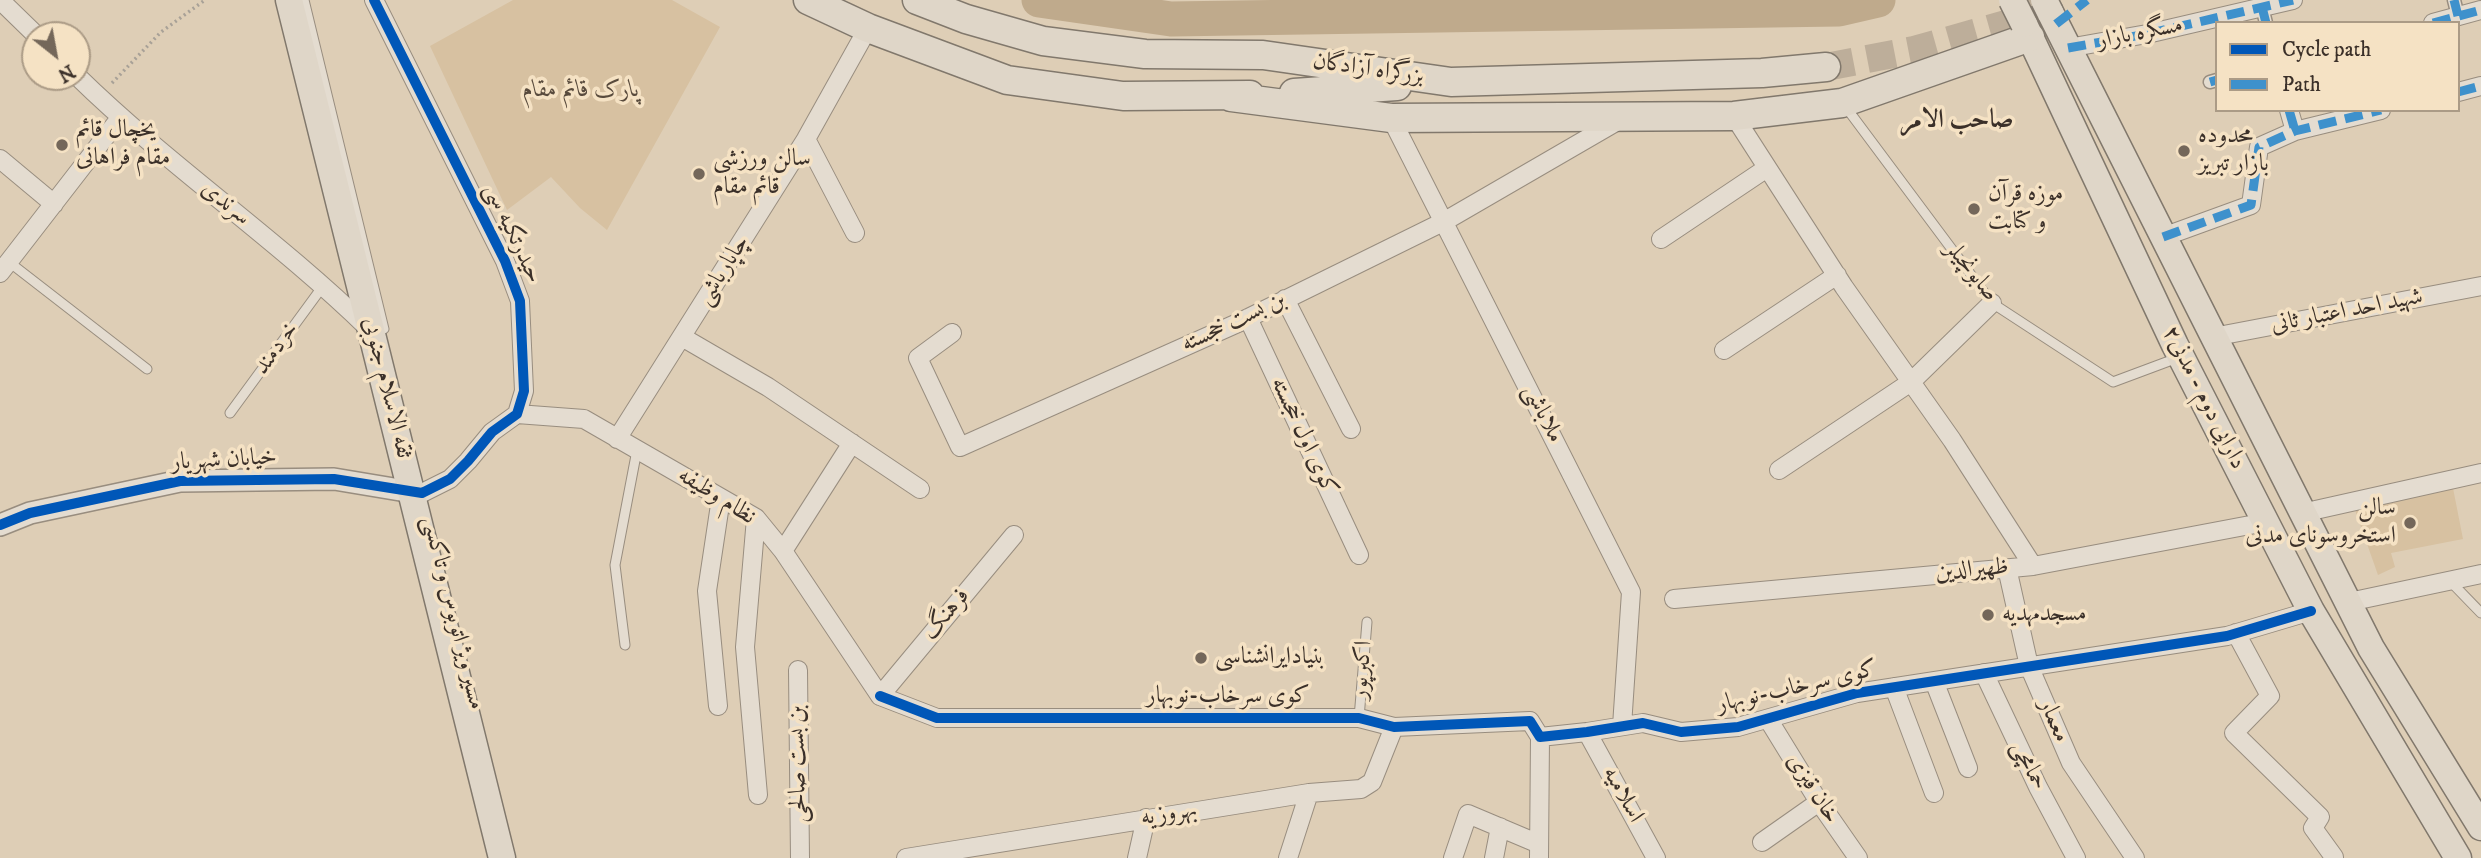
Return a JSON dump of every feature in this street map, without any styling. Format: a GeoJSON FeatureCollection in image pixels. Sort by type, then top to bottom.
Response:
{"type":"FeatureCollection","features":[{"type":"Feature","properties":{"kind":"highway"},"geometry":{"type":"LineString","coordinates":[[808,0],[868,28],[1007,80],[1123,96],[1231,97],[1451,82]]}},
{"type":"Feature","properties":{"kind":"highway","name":"بزرگراه آزادگان"},"geometry":{"type":"LineString","coordinates":[[918,0],[966,19],[1043,41],[1145,54],[1263,55],[1451,82],[1762,74],[1826,67]]}},
{"type":"Feature","properties":{"kind":"highway"},"geometry":{"type":"LineString","coordinates":[[1231,97],[1391,117],[1734,116],[1842,103],[2027,30]]}},
{"type":"Feature","properties":{"kind":"main road","name":"ثقه الاسلام جنوبی"},"geometry":{"type":"LineString","coordinates":[[289,0],[380,338],[502,858]]}},
{"type":"Feature","properties":{"kind":"main road","name":"دارایی دوم - مدنی۲"},"geometry":{"type":"LineString","coordinates":[[2012,0],[2181,356],[2311,611],[2458,858]]}},
{"type":"Feature","properties":{"kind":"main road","name":"دارایی دوم - مدنی۲"},"geometry":{"type":"LineString","coordinates":[[2050,12],[2371,648],[2481,827]]}},
{"type":"Feature","properties":{"kind":"main road"},"geometry":{"type":"LineString","coordinates":[[2027,30],[2050,12]]}},
{"type":"Feature","properties":{"kind":"main road"},"geometry":{"type":"LineString","coordinates":[[2074,127],[2091,114],[2102,114]]}},
{"type":"Feature","properties":{"kind":"street"},"geometry":{"type":"LineString","coordinates":[[0,0],[22,21]]}},
{"type":"Feature","properties":{"kind":"street","name":"حیدرتکیه سی"},"geometry":{"type":"LineString","coordinates":[[374,0],[505,261],[520,301],[524,391],[517,414]]}},
{"type":"Feature","properties":{"kind":"street","name":"مسگره بازار"},"geometry":{"type":"LineString","coordinates":[[2227,21],[2264,15],[2293,0]]}},
{"type":"Feature","properties":{"kind":"street"},"geometry":{"type":"LineString","coordinates":[[2436,21],[2456,8],[2481,10]]}},
{"type":"Feature","properties":{"kind":"street","name":"مسگره بازار"},"geometry":{"type":"LineString","coordinates":[[2068,48],[2215,23]]}},
{"type":"Feature","properties":{"kind":"street","name":"چاپارباشی"},"geometry":{"type":"LineString","coordinates":[[617,439],[806,139],[868,28]]}},
{"type":"Feature","properties":{"kind":"street"},"geometry":{"type":"LineString","coordinates":[[2460,91],[2481,86]]}},
{"type":"Feature","properties":{"kind":"street","name":"سرندی"},"geometry":{"type":"LineString","coordinates":[[91,90],[120,118],[324,285],[380,338]]}},
{"type":"Feature","properties":{"kind":"street"},"geometry":{"type":"LineString","coordinates":[[2290,112],[2295,131]]}},
{"type":"Feature","properties":{"kind":"street"},"geometry":{"type":"LineString","coordinates":[[2163,237],[2251,205],[2259,147],[2295,131],[2373,112]]}},
{"type":"Feature","properties":{"kind":"street"},"geometry":{"type":"LineString","coordinates":[[1734,116],[1837,275],[1952,440],[2033,566]]}},
{"type":"Feature","properties":{"kind":"street","name":"ملاباشی"},"geometry":{"type":"LineString","coordinates":[[1391,117],[1631,592],[1622,726]]}},
{"type":"Feature","properties":{"kind":"street","name":"بن بست خجسته"},"geometry":{"type":"LineString","coordinates":[[952,333],[918,358],[960,447],[1248,318],[1445,221],[1624,117]]}},
{"type":"Feature","properties":{"kind":"street"},"geometry":{"type":"LineString","coordinates":[[4,267],[120,118]]}},
{"type":"Feature","properties":{"kind":"street"},"geometry":{"type":"LineString","coordinates":[[806,139],[855,233]]}},
{"type":"Feature","properties":{"kind":"street"},"geometry":{"type":"LineString","coordinates":[[0,159],[54,204]]}},
{"type":"Feature","properties":{"kind":"street"},"geometry":{"type":"LineString","coordinates":[[1661,239],[1767,168]]}},
{"type":"Feature","properties":{"kind":"street"},"geometry":{"type":"LineString","coordinates":[[1724,349],[1837,275]]}},
{"type":"Feature","properties":{"kind":"street","name":"شهید احد اعتبار ثانی"},"geometry":{"type":"LineString","coordinates":[[2213,337],[2481,286]]}},
{"type":"Feature","properties":{"kind":"street"},"geometry":{"type":"LineString","coordinates":[[1284,299],[1351,429]]}},
{"type":"Feature","properties":{"kind":"street"},"geometry":{"type":"LineString","coordinates":[[1779,470],[1911,382],[1992,303]]}},
{"type":"Feature","properties":{"kind":"street","name":"کوی اول خجسته"},"geometry":{"type":"LineString","coordinates":[[1248,318],[1359,555]]}},
{"type":"Feature","properties":{"kind":"street"},"geometry":{"type":"LineString","coordinates":[[682,337],[768,387],[920,489]]}},
{"type":"Feature","properties":{"kind":"street"},"geometry":{"type":"LineString","coordinates":[[417,493],[450,478],[492,432],[517,414]]}},
{"type":"Feature","properties":{"kind":"street","name":"نظام وظیفه"},"geometry":{"type":"LineString","coordinates":[[517,414],[584,419],[756,517],[783,551],[880,696]]}},
{"type":"Feature","properties":{"kind":"street"},"geometry":{"type":"LineString","coordinates":[[783,551],[852,443]]}},
{"type":"Feature","properties":{"kind":"street"},"geometry":{"type":"LineString","coordinates":[[2302,513],[2481,474]]}},
{"type":"Feature","properties":{"kind":"street","name":"خیابان شهریار"},"geometry":{"type":"LineString","coordinates":[[0,526],[30,513],[180,481],[334,479],[417,493]]}},
{"type":"Feature","properties":{"kind":"street"},"geometry":{"type":"LineString","coordinates":[[718,706],[707,591],[721,498]]}},
{"type":"Feature","properties":{"kind":"street"},"geometry":{"type":"LineString","coordinates":[[756,517],[745,647],[758,795]]}},
{"type":"Feature","properties":{"kind":"street","name":"ظهیرالدین"},"geometry":{"type":"LineString","coordinates":[[1674,599],[2033,566],[2266,523]]}},
{"type":"Feature","properties":{"kind":"street","name":"فرهنگ"},"geometry":{"type":"LineString","coordinates":[[880,696],[1014,535]]}},
{"type":"Feature","properties":{"kind":"street","name":"معمار"},"geometry":{"type":"LineString","coordinates":[[2007,568],[2029,666],[2070,763],[2135,858]]}},
{"type":"Feature","properties":{"kind":"street"},"geometry":{"type":"LineString","coordinates":[[2349,602],[2481,574]]}},
{"type":"Feature","properties":{"kind":"street","name":"کوی سرخاب-نوبهار"},"geometry":{"type":"LineString","coordinates":[[880,696],[937,718],[1359,718],[1394,727],[1530,721],[1540,737],[1587,733],[1643,723],[1681,732],[1738,727],[1857,693],[2236,633],[2311,611]]}},
{"type":"Feature","properties":{"kind":"street"},"geometry":{"type":"LineString","coordinates":[[2236,633],[2270,696],[2234,733],[2320,817],[2313,828],[2334,857]]}},
{"type":"Feature","properties":{"kind":"street","name":"بن بست صالحی"},"geometry":{"type":"LineString","coordinates":[[798,670],[800,858]]}},
{"type":"Feature","properties":{"kind":"street","name":"حمامچی"},"geometry":{"type":"LineString","coordinates":[[1984,673],[2038,788],[2076,858]]}},
{"type":"Feature","properties":{"kind":"street"},"geometry":{"type":"LineString","coordinates":[[1934,681],[1968,768]]}},
{"type":"Feature","properties":{"kind":"street"},"geometry":{"type":"LineString","coordinates":[[1894,687],[1934,793]]}},
{"type":"Feature","properties":{"kind":"street","name":"خان قیزی"},"geometry":{"type":"LineString","coordinates":[[1768,719],[1819,802],[1858,858]]}},
{"type":"Feature","properties":{"kind":"street","name":"بهروزیه"},"geometry":{"type":"LineString","coordinates":[[906,858],[968,852],[1146,818],[1309,793],[1361,789],[1372,782],[1394,727]]}},
{"type":"Feature","properties":{"kind":"street","name":"اسلامیه"},"geometry":{"type":"LineString","coordinates":[[1587,733],[1656,858]]}},
{"type":"Feature","properties":{"kind":"street"},"geometry":{"type":"LineString","coordinates":[[1539,851],[1540,737]]}},
{"type":"Feature","properties":{"kind":"street"},"geometry":{"type":"LineString","coordinates":[[1289,858],[1309,793]]}},
{"type":"Feature","properties":{"kind":"street"},"geometry":{"type":"LineString","coordinates":[[1762,842],[1819,802]]}},
{"type":"Feature","properties":{"kind":"street"},"geometry":{"type":"LineString","coordinates":[[1453,858],[1468,814],[1500,827],[1539,851]]}},
{"type":"Feature","properties":{"kind":"street"},"geometry":{"type":"LineString","coordinates":[[1138,858],[1146,818]]}},
{"type":"Feature","properties":{"kind":"street"},"geometry":{"type":"LineString","coordinates":[[1494,858],[1500,827]]}},
{"type":"Feature","properties":{"kind":"lane"},"geometry":{"type":"LineString","coordinates":[[303,0],[380,338]]}},
{"type":"Feature","properties":{"kind":"lane","name":"صابونچیلر"},"geometry":{"type":"LineString","coordinates":[[1842,103],[1992,303],[2113,382],[2181,356]]}},
{"type":"Feature","properties":{"kind":"lane"},"geometry":{"type":"LineString","coordinates":[[4,267],[148,369]]}},
{"type":"Feature","properties":{"kind":"lane","name":"خردمند"},"geometry":{"type":"LineString","coordinates":[[229,413],[324,285]]}},
{"type":"Feature","properties":{"kind":"lane"},"geometry":{"type":"LineString","coordinates":[[625,645],[615,565],[637,450]]}},
{"type":"Feature","properties":{"kind":"lane","name":"مسیر ویژ اتوبوس و تاکسی"},"geometry":{"type":"LineString","coordinates":[[416,466],[417,493],[483,736]]}},
{"type":"Feature","properties":{"kind":"lane"},"geometry":{"type":"LineString","coordinates":[[2450,581],[2481,613]]}},
{"type":"Feature","properties":{"kind":"lane","name":"اکبرپور"},"geometry":{"type":"LineString","coordinates":[[1359,718],[1367,622]]}},
{"type":"Feature","properties":{"kind":"lane"},"geometry":{"type":"LineString","coordinates":[[486,750],[489,763]]}},
{"type":"Feature","properties":{"kind":"path"},"geometry":{"type":"LineString","coordinates":[[98,97],[161,32],[205,0]]}},
{"type":"Feature","properties":{"kind":"green space","name":"پارک قائم مقام"},"geometry":{"type":"Polygon","coordinates":[[[513,0],[672,0],[720,27],[607,230],[580,208],[551,177],[507,210],[430,46],[513,0]]]}},
{"type":"Feature","properties":{"kind":"green space","name":"سالن استخروسونای مدنی"},"geometry":{"type":"Polygon","coordinates":[[[2452,483],[2463,539],[2391,553],[2395,567],[2378,575],[2354,507],[2452,483]]]}},
{"type":"Feature","properties":{"kind":"waterway"},"geometry":{"type":"LineString","coordinates":[[1039,0],[1171,19],[1839,9],[1878,0]]}},
{"type":"Feature","properties":{"kind":"tunnel"},"geometry":{"type":"LineString","coordinates":[[1826,67],[1914,50],[2006,24],[2042,6]]}},
{"type":"Feature","properties":{"kind":"marked path"},"geometry":{"type":"LineString","coordinates":[[2056,24],[2087,0]]}},
{"type":"Feature","properties":{"kind":"marked path"},"geometry":{"type":"LineString","coordinates":[[2068,48],[2147,34],[2293,0]]}},
{"type":"Feature","properties":{"kind":"marked path"},"geometry":{"type":"LineString","coordinates":[[2454,0],[2458,16]]}},
{"type":"Feature","properties":{"kind":"marked path"},"geometry":{"type":"LineString","coordinates":[[2262,7],[2266,21]]}},
{"type":"Feature","properties":{"kind":"marked path"},"geometry":{"type":"LineString","coordinates":[[2440,21],[2481,10]]}},
{"type":"Feature","properties":{"kind":"marked path"},"geometry":{"type":"LineString","coordinates":[[2210,82],[2215,81]]}},
{"type":"Feature","properties":{"kind":"marked path"},"geometry":{"type":"LineString","coordinates":[[2460,91],[2481,86]]}},
{"type":"Feature","properties":{"kind":"marked path"},"geometry":{"type":"LineString","coordinates":[[2290,112],[2295,131]]}},
{"type":"Feature","properties":{"kind":"marked path"},"geometry":{"type":"LineString","coordinates":[[2163,237],[2251,205],[2259,147],[2295,131],[2373,112]]}},
{"type":"Feature","properties":{"kind":"cycle path"},"geometry":{"type":"LineString","coordinates":[[0,525],[30,513],[180,481],[334,479],[422,493],[450,479],[492,432],[517,414],[524,391],[520,301],[505,261],[374,0]]}},
{"type":"Feature","properties":{"kind":"cycle path"},"geometry":{"type":"LineString","coordinates":[[880,696],[937,718],[1359,718],[1394,727],[1530,721],[1540,737],[1643,723],[1681,732],[1738,727],[1857,693],[2227,636],[2311,611]]}},
{"type":"Feature","properties":{"kind":"place","name":"یخچال قائم مقام فراهانی"},"geometry":{"type":"Point","coordinates":[62,145]}},
{"type":"Feature","properties":{"kind":"place","name":"محدوده بازار تبریز"},"geometry":{"type":"Point","coordinates":[2184,151]}},
{"type":"Feature","properties":{"kind":"place","name":"سالن ورزشی قائم مقام"},"geometry":{"type":"Point","coordinates":[699,174]}},
{"type":"Feature","properties":{"kind":"place","name":"موزه قرآن و کتابت"},"geometry":{"type":"Point","coordinates":[1974,209]}},
{"type":"Feature","properties":{"kind":"place","name":"سالن استخروسونای مدنی"},"geometry":{"type":"Point","coordinates":[2410,523]}},
{"type":"Feature","properties":{"kind":"place","name":"مسجدمهدیه"},"geometry":{"type":"Point","coordinates":[1988,615]}},
{"type":"Feature","properties":{"kind":"place","name":"بنیادایرانشناسی"},"geometry":{"type":"Point","coordinates":[1201,658]}},
{"type":"Feature","properties":{"kind":"district","name":"صاحب الامر"},"geometry":{"type":"Point","coordinates":[1957,122]}}]}
